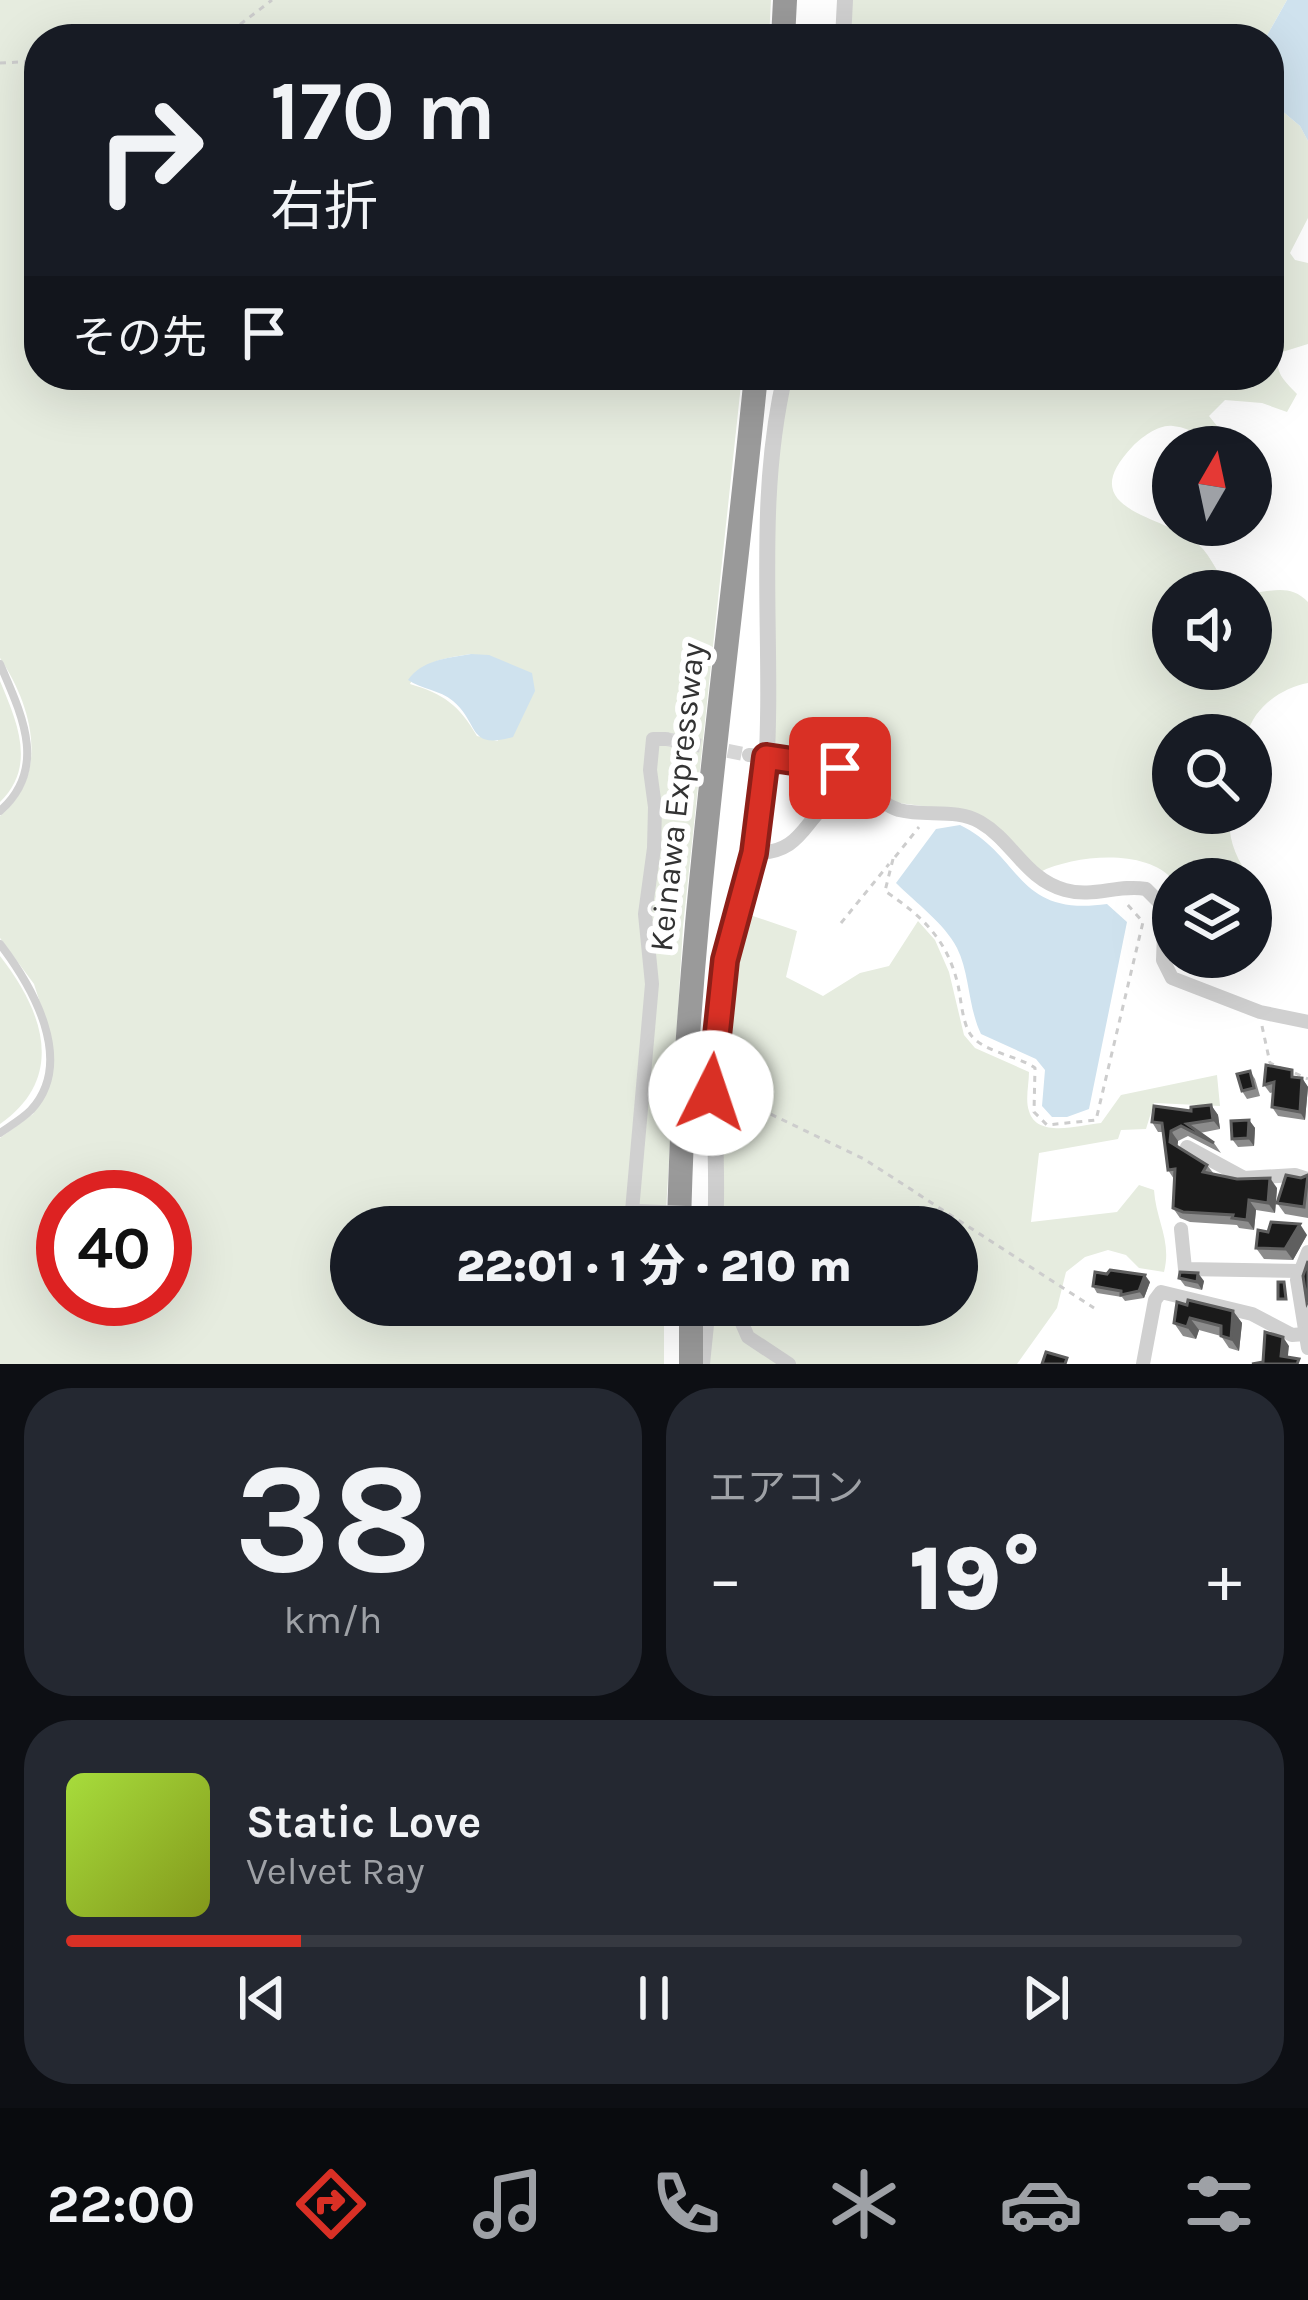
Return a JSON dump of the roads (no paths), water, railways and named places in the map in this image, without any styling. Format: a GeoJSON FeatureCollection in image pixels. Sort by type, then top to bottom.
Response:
{"type":"FeatureCollection","features":[{"type":"Feature","properties":{"kind":"highway","name":"Keinawa Expressway"},"geometry":{"type":"LineString","coordinates":[[707,1206],[695,1060],[705,907],[758,390]]}},
{"type":"Feature","properties":{"kind":"highway","name":"Keinawa Expressway"},"geometry":{"type":"LineString","coordinates":[[680,1206],[696,928],[758,390]]}},
{"type":"Feature","properties":{"kind":"highway"},"geometry":{"type":"LineString","coordinates":[[677,1326],[677,1364]]}},
{"type":"Feature","properties":{"kind":"highway"},"geometry":{"type":"LineString","coordinates":[[691,1326],[691,1364]]}},
{"type":"Feature","properties":{"kind":"street"},"geometry":{"type":"LineString","coordinates":[[708,1206],[717,1011],[725,960],[754,853],[757,756],[769,701],[766,507],[782,390]]}},
{"type":"Feature","properties":{"kind":"street"},"geometry":{"type":"LineString","coordinates":[[632,1206],[653,965],[645,914],[654,848],[650,770],[653,739],[666,739]]}},
{"type":"Feature","properties":{"kind":"street"},"geometry":{"type":"LineString","coordinates":[[757,756],[840,768],[881,802]]}},
{"type":"Feature","properties":{"kind":"street"},"geometry":{"type":"LineString","coordinates":[[754,853],[776,853],[792,844],[829,805],[841,800],[881,802],[920,814],[954,813],[974,819],[990,828],[1022,865],[1054,886],[1089,894],[1141,888],[1163,902],[1163,960],[1172,978],[1260,1012],[1308,1022]]}},
{"type":"Feature","properties":{"kind":"street"},"geometry":{"type":"LineString","coordinates":[[1186,1147],[1244,1178],[1295,1175],[1308,1179]]}},
{"type":"Feature","properties":{"kind":"street"},"geometry":{"type":"LineString","coordinates":[[1181,1229],[1185,1269],[1300,1271]]}},
{"type":"Feature","properties":{"kind":"street"},"geometry":{"type":"LineString","coordinates":[[1143,1364],[1155,1300],[1161,1292],[1252,1314],[1292,1336],[1306,1331],[1297,1280],[1308,1252]]}},
{"type":"Feature","properties":{"kind":"street"},"geometry":{"type":"LineString","coordinates":[[702,1364],[706,1326]]}},
{"type":"Feature","properties":{"kind":"street"},"geometry":{"type":"LineString","coordinates":[[743,1326],[748,1337],[789,1364]]}},
{"type":"Feature","properties":{"kind":"lane"},"geometry":{"type":"LineString","coordinates":[[0,664],[19,708],[29,755],[22,784],[0,811]]}},
{"type":"Feature","properties":{"kind":"lane"},"geometry":{"type":"LineString","coordinates":[[0,944],[38,1003],[49,1054],[39,1098],[30,1111],[0,1133]]}},
{"type":"Feature","properties":{"kind":"water"},"geometry":{"type":"Polygon","coordinates":[[[1287,0],[1308,0],[1308,141],[1284,113],[1284,24],[1273,24],[1287,0]]]}},
{"type":"Feature","properties":{"kind":"water"},"geometry":{"type":"Polygon","coordinates":[[[471,654],[489,655],[532,673],[535,691],[513,737],[481,737],[453,701],[408,680],[428,664],[471,654]]]}},
{"type":"Feature","properties":{"kind":"water"},"geometry":{"type":"Polygon","coordinates":[[[960,825],[997,852],[1037,893],[1077,906],[1107,904],[1127,922],[1089,1109],[1052,1117],[1042,1106],[1045,1070],[1036,1059],[981,1034],[957,948],[896,883],[936,829],[960,825]]]}},
{"type":"Feature","properties":{"kind":"tunnel"},"geometry":{"type":"LineString","coordinates":[[666,739],[749,755]]}}]}
